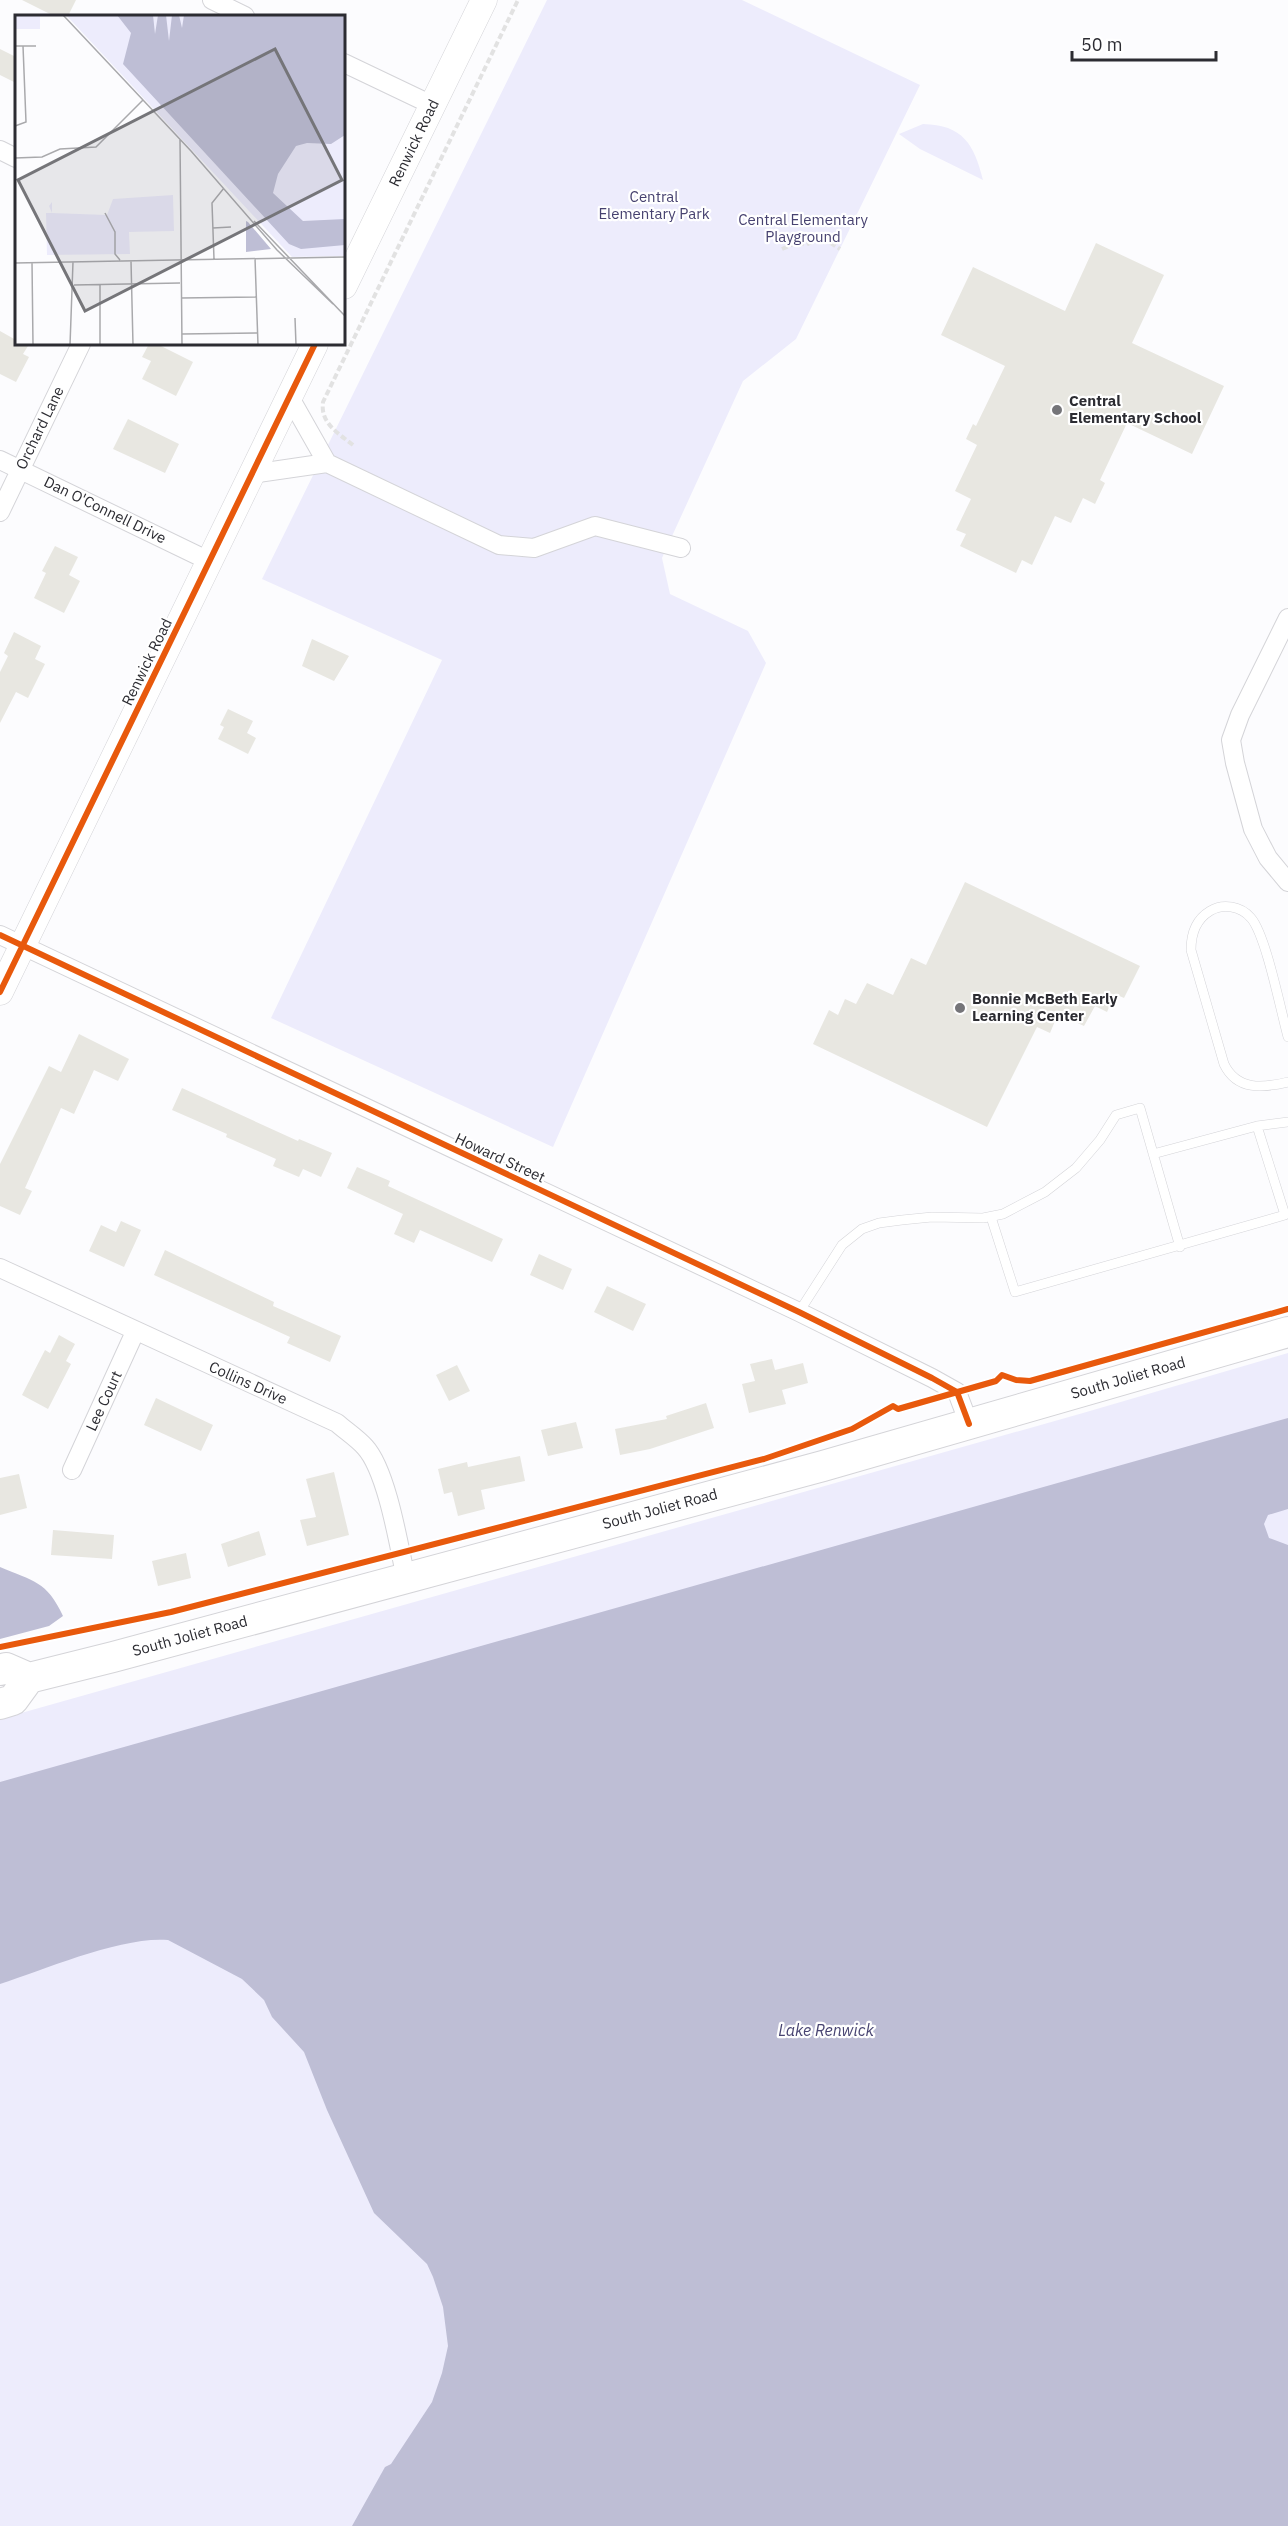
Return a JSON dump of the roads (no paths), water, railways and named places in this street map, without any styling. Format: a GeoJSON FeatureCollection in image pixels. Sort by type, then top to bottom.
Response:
{"type":"FeatureCollection","features":[{"type":"Feature","properties":{"kind":"main road","name":"South Joliet Road"},"geometry":{"type":"LineString","coordinates":[[29,1678],[823,1467],[1288,1332]]}},
{"type":"Feature","properties":{"kind":"main road"},"geometry":{"type":"LineString","coordinates":[[0,1670],[6,1668],[29,1678],[13,1700],[0,1704]]}},
{"type":"Feature","properties":{"kind":"street"},"geometry":{"type":"LineString","coordinates":[[212,0],[241,15]]}},
{"type":"Feature","properties":{"kind":"street","name":"Renwick Road"},"geometry":{"type":"LineString","coordinates":[[345,284],[484,0]]}},
{"type":"Feature","properties":{"kind":"street"},"geometry":{"type":"LineString","coordinates":[[345,63],[432,105]]}},
{"type":"Feature","properties":{"kind":"street"},"geometry":{"type":"LineString","coordinates":[[0,150],[15,158]]}},
{"type":"Feature","properties":{"kind":"street","name":"Orchard Lane"},"geometry":{"type":"LineString","coordinates":[[0,512],[81,345]]}},
{"type":"Feature","properties":{"kind":"street","name":"Renwick Road"},"geometry":{"type":"LineString","coordinates":[[0,992],[11,941],[209,561],[314,345]]}},
{"type":"Feature","properties":{"kind":"street"},"geometry":{"type":"LineString","coordinates":[[289,396],[327,463]]}},
{"type":"Feature","properties":{"kind":"street","name":"Dan O'Connell Drive"},"geometry":{"type":"LineString","coordinates":[[0,460],[209,561]]}},
{"type":"Feature","properties":{"kind":"street"},"geometry":{"type":"LineString","coordinates":[[251,474],[327,463],[499,545],[534,548],[595,526],[681,548]]}},
{"type":"Feature","properties":{"kind":"street"},"geometry":{"type":"LineString","coordinates":[[1288,618],[1240,716],[1231,740],[1253,829],[1268,858],[1288,882]]}},
{"type":"Feature","properties":{"kind":"street","name":"Howard Street"},"geometry":{"type":"LineString","coordinates":[[11,941],[799,1312],[957,1392],[969,1424]]}},
{"type":"Feature","properties":{"kind":"street","name":"Collins Drive"},"geometry":{"type":"LineString","coordinates":[[0,1268],[336,1423],[366,1448],[378,1470],[406,1579]]}},
{"type":"Feature","properties":{"kind":"street","name":"Lee Court"},"geometry":{"type":"LineString","coordinates":[[72,1470],[135,1332]]}},
{"type":"Feature","properties":{"kind":"lane"},"geometry":{"type":"LineString","coordinates":[[1288,1037],[1257,927],[1244,911],[1223,906],[1214,908],[1203,915],[1197,923],[1191,939],[1191,951],[1224,1064],[1229,1074],[1251,1087],[1288,1082]]}},
{"type":"Feature","properties":{"kind":"lane"},"geometry":{"type":"LineString","coordinates":[[799,1312],[842,1245],[862,1229],[879,1223],[922,1218],[991,1217],[1003,1214],[1042,1195],[1076,1168],[1100,1140],[1116,1115],[1140,1108],[1180,1247]]}},
{"type":"Feature","properties":{"kind":"lane"},"geometry":{"type":"LineString","coordinates":[[1153,1154],[1257,1126],[1288,1122]]}},
{"type":"Feature","properties":{"kind":"lane"},"geometry":{"type":"LineString","coordinates":[[991,1217],[1015,1292],[1180,1247],[1285,1215],[1257,1126]]}},
{"type":"Feature","properties":{"kind":"water","name":"Lake Renwick"},"geometry":{"type":"Polygon","coordinates":[[[1288,1418],[1288,1509],[1268,1515],[1264,1524],[1269,1538],[1288,1545],[1288,2526],[352,2526],[385,2467],[391,2464],[432,2402],[442,2373],[448,2346],[443,2307],[427,2264],[374,2213],[327,2110],[304,2052],[272,2017],[264,2000],[242,1979],[168,1940],[149,1940],[107,1948],[0,1984],[0,1782],[1288,1418]]]}},
{"type":"Feature","properties":{"kind":"water"},"geometry":{"type":"Polygon","coordinates":[[[0,1567],[30,1579],[45,1589],[63,1616],[49,1626],[0,1639],[0,1567]]]}},
{"type":"Feature","properties":{"kind":"place","name":"Central Elementary School"},"geometry":{"type":"Point","coordinates":[1057,410]}},
{"type":"Feature","properties":{"kind":"place","name":"Bonnie McBeth Early Learning Center"},"geometry":{"type":"Point","coordinates":[960,1008]}},
{"type":"Feature","properties":{"kind":"park label","name":"Central Elementary Park"},"geometry":{"type":"Point","coordinates":[654,206]}},
{"type":"Feature","properties":{"kind":"park label","name":"Central Elementary Playground"},"geometry":{"type":"Point","coordinates":[803,228]}}]}
